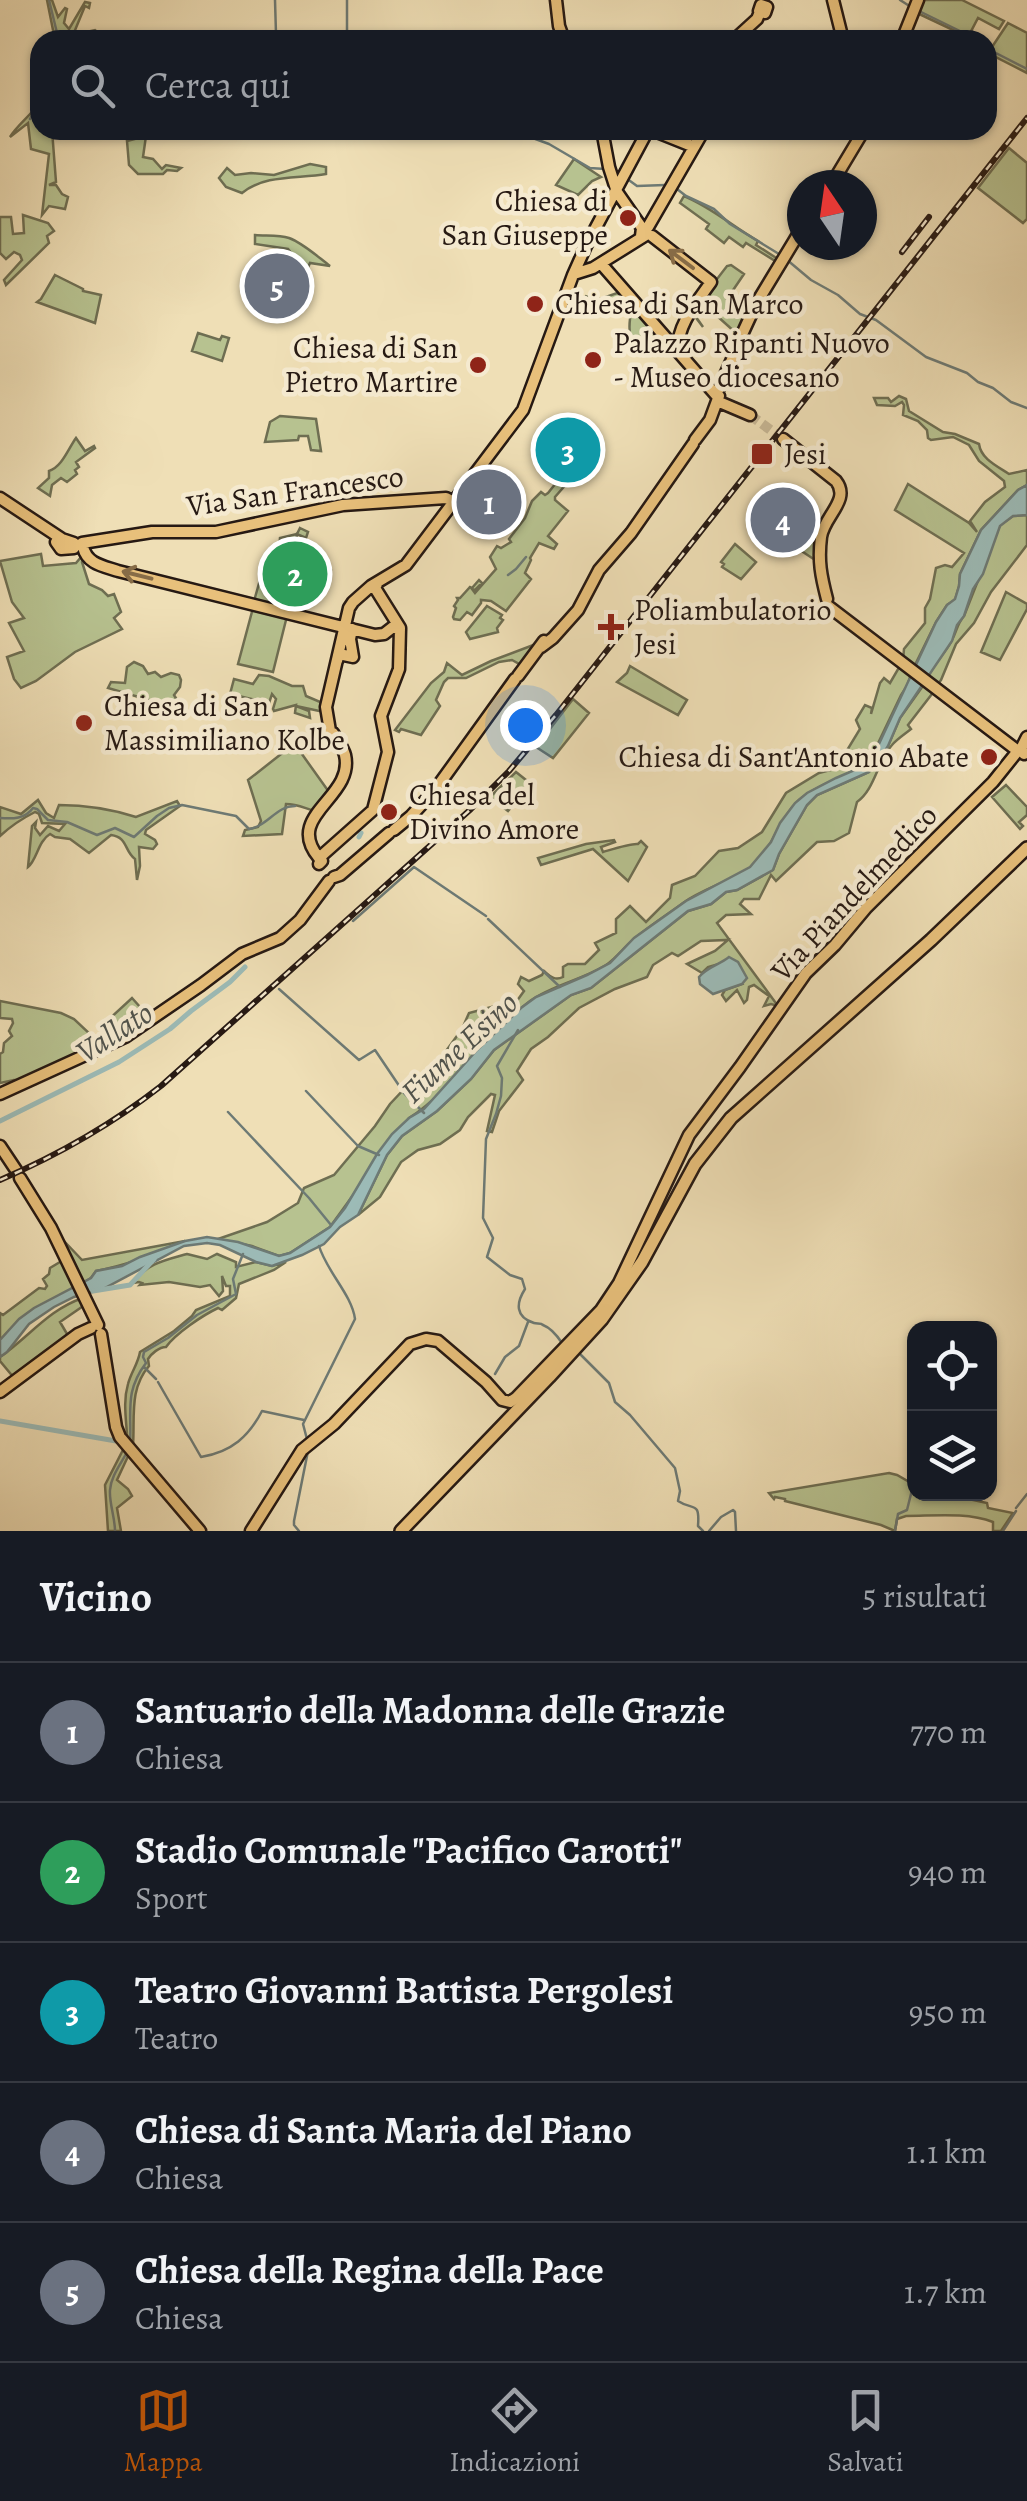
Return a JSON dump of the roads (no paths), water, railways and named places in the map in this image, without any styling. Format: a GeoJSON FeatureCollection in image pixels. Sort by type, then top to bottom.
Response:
{"type":"FeatureCollection","features":[{"type":"Feature","properties":{"kind":"highway"},"geometry":{"type":"LineString","coordinates":[[403,1531],[594,1332],[644,1263],[688,1181],[732,1119],[1027,850]]}},
{"type":"Feature","properties":{"kind":"main road"},"geometry":{"type":"LineString","coordinates":[[556,0],[560,30]]}},
{"type":"Feature","properties":{"kind":"main road"},"geometry":{"type":"LineString","coordinates":[[832,0],[840,30]]}},
{"type":"Feature","properties":{"kind":"main road"},"geometry":{"type":"LineString","coordinates":[[904,30],[916,0]]}},
{"type":"Feature","properties":{"kind":"main road"},"geometry":{"type":"LineString","coordinates":[[746,30],[768,6]]}},
{"type":"Feature","properties":{"kind":"main road"},"geometry":{"type":"LineString","coordinates":[[606,140],[619,178],[646,232],[712,282],[688,314],[677,344],[678,353]]}},
{"type":"Feature","properties":{"kind":"main road"},"geometry":{"type":"LineString","coordinates":[[644,140],[619,178],[585,250],[590,268],[678,353],[717,399],[750,414]]}},
{"type":"Feature","properties":{"kind":"main road"},"geometry":{"type":"LineString","coordinates":[[839,170],[856,140]]}},
{"type":"Feature","properties":{"kind":"main road"},"geometry":{"type":"LineString","coordinates":[[330,691],[353,602],[406,564],[454,502],[524,407],[590,268],[646,232],[696,141]]}},
{"type":"Feature","properties":{"kind":"main road"},"geometry":{"type":"LineString","coordinates":[[327,872],[392,834],[423,803],[551,636],[578,610],[599,570],[640,520],[710,420],[758,304],[787,256]]}},
{"type":"Feature","properties":{"kind":"main road"},"geometry":{"type":"LineString","coordinates":[[784,440],[841,488],[841,498],[822,531],[819,568],[830,602],[898,660],[1019,748]]}},
{"type":"Feature","properties":{"kind":"main road"},"geometry":{"type":"LineString","coordinates":[[0,498],[102,566],[380,635],[396,624]]}},
{"type":"Feature","properties":{"kind":"main road","name":"Via San Francesco"},"geometry":{"type":"LineString","coordinates":[[74,544],[144,533],[218,532],[370,502],[446,498],[454,502]]}},
{"type":"Feature","properties":{"kind":"main road"},"geometry":{"type":"LineString","coordinates":[[0,1094],[125,1037],[248,951],[286,934],[373,810],[388,752],[381,718],[399,668],[396,624],[374,587]]}},
{"type":"Feature","properties":{"kind":"main road"},"geometry":{"type":"LineString","coordinates":[[327,872],[309,842],[309,825],[343,777],[346,764],[342,747],[330,730],[330,691],[339,654],[354,657],[347,627]]}},
{"type":"Feature","properties":{"kind":"main road","name":"Via Piandelmedico"},"geometry":{"type":"LineString","coordinates":[[252,1531],[299,1454],[334,1424],[406,1347],[432,1338],[502,1400],[514,1400],[566,1347],[614,1292],[695,1124],[740,1068],[806,973],[993,782],[1019,748]]}},
{"type":"Feature","properties":{"kind":"main road"},"geometry":{"type":"LineString","coordinates":[[0,1146],[53,1232],[90,1310],[116,1427],[128,1447],[200,1531]]}},
{"type":"Feature","properties":{"kind":"main road"},"geometry":{"type":"LineString","coordinates":[[0,1392],[57,1350],[96,1333]]}},
{"type":"Feature","properties":{"kind":"water"},"geometry":{"type":"Polygon","coordinates":[[[1027,485],[1027,515],[1013,516],[1000,526],[952,641],[900,718],[879,760],[869,772],[817,795],[807,805],[773,870],[726,892],[711,904],[688,911],[591,988],[571,995],[494,1050],[437,1111],[402,1136],[387,1155],[358,1215],[324,1244],[272,1266],[220,1245],[184,1246],[103,1289],[54,1307],[29,1324],[0,1357],[0,1340],[19,1319],[91,1278],[96,1271],[207,1237],[238,1242],[279,1256],[330,1227],[392,1134],[424,1109],[521,1008],[536,997],[610,963],[634,938],[686,901],[750,867],[795,803],[807,793],[864,766],[879,744],[936,622],[955,599],[960,574],[981,530],[1027,485]]]}},
{"type":"Feature","properties":{"kind":"water"},"geometry":{"type":"Polygon","coordinates":[[[729,957],[738,962],[747,978],[742,984],[713,994],[700,984],[699,977],[729,957]]]}},
{"type":"Feature","properties":{"kind":"waterway"},"geometry":{"type":"LineString","coordinates":[[49,0],[56,30]]}},
{"type":"Feature","properties":{"kind":"waterway"},"geometry":{"type":"LineString","coordinates":[[275,0],[276,30]]}},
{"type":"Feature","properties":{"kind":"waterway"},"geometry":{"type":"LineString","coordinates":[[347,0],[347,30]]}},
{"type":"Feature","properties":{"kind":"waterway"},"geometry":{"type":"LineString","coordinates":[[900,0],[911,7]]}},
{"type":"Feature","properties":{"kind":"waterway"},"geometry":{"type":"LineString","coordinates":[[919,11],[958,30]]}},
{"type":"Feature","properties":{"kind":"waterway"},"geometry":{"type":"LineString","coordinates":[[997,54],[1027,69]]}},
{"type":"Feature","properties":{"kind":"waterway"},"geometry":{"type":"LineString","coordinates":[[538,140],[590,168],[605,169]]}},
{"type":"Feature","properties":{"kind":"waterway"},"geometry":{"type":"LineString","coordinates":[[626,178],[637,186],[665,185]]}},
{"type":"Feature","properties":{"kind":"waterway"},"geometry":{"type":"LineString","coordinates":[[677,189],[714,209],[730,224],[779,254]]}},
{"type":"Feature","properties":{"kind":"waterway"},"geometry":{"type":"LineString","coordinates":[[786,259],[926,357],[967,373],[1027,408]]}},
{"type":"Feature","properties":{"kind":"waterway"},"geometry":{"type":"LineString","coordinates":[[508,575],[526,557]]}},
{"type":"Feature","properties":{"kind":"waterway"},"geometry":{"type":"LineString","coordinates":[[0,818],[22,816],[33,808],[48,820],[67,822],[97,835],[115,828],[134,837],[157,816],[182,805],[236,816],[249,829],[282,809],[295,806]]}},
{"type":"Feature","properties":{"kind":"waterway","name":"Vallato"},"geometry":{"type":"LineString","coordinates":[[359,837],[361,833]]}},
{"type":"Feature","properties":{"kind":"waterway"},"geometry":{"type":"LineString","coordinates":[[353,921],[414,867],[486,916]]}},
{"type":"Feature","properties":{"kind":"waterway"},"geometry":{"type":"LineString","coordinates":[[488,919],[560,987]]}},
{"type":"Feature","properties":{"kind":"waterway","name":"Vallato"},"geometry":{"type":"LineString","coordinates":[[0,1121],[119,1062],[170,1029],[245,967]]}},
{"type":"Feature","properties":{"kind":"waterway","name":"Fiume Esino"},"geometry":{"type":"LineString","coordinates":[[279,989],[359,1060],[375,1050],[404,1093],[424,1113]]}},
{"type":"Feature","properties":{"kind":"waterway","name":"Fiume Esino"},"geometry":{"type":"LineString","coordinates":[[518,1030],[497,1066],[502,1078],[501,1096],[486,1139],[483,1218],[493,1238],[487,1257],[522,1279],[525,1289],[519,1309],[523,1317],[549,1328],[562,1343]]}},
{"type":"Feature","properties":{"kind":"waterway"},"geometry":{"type":"LineString","coordinates":[[306,1091],[358,1146],[379,1155]]}},
{"type":"Feature","properties":{"kind":"waterway"},"geometry":{"type":"LineString","coordinates":[[228,1112],[331,1225]]}},
{"type":"Feature","properties":{"kind":"waterway"},"geometry":{"type":"LineString","coordinates":[[308,1443],[303,1424],[355,1319],[319,1246]]}},
{"type":"Feature","properties":{"kind":"waterway"},"geometry":{"type":"LineString","coordinates":[[130,1445],[132,1393],[146,1363],[144,1352],[197,1315],[236,1294],[233,1279],[243,1254]]}},
{"type":"Feature","properties":{"kind":"waterway"},"geometry":{"type":"LineString","coordinates":[[93,1291],[130,1285],[154,1259]]}},
{"type":"Feature","properties":{"kind":"waterway"},"geometry":{"type":"LineString","coordinates":[[495,1374],[505,1357],[519,1346],[528,1322]]}},
{"type":"Feature","properties":{"kind":"waterway"},"geometry":{"type":"LineString","coordinates":[[579,1353],[609,1383],[615,1402],[675,1468],[678,1501],[697,1509],[698,1526],[703,1531]]}},
{"type":"Feature","properties":{"kind":"waterway"},"geometry":{"type":"LineString","coordinates":[[144,1367],[156,1379]]}},
{"type":"Feature","properties":{"kind":"waterway"},"geometry":{"type":"LineString","coordinates":[[158,1382],[201,1457],[238,1441],[262,1411],[304,1420]]}},
{"type":"Feature","properties":{"kind":"waterway"},"geometry":{"type":"LineString","coordinates":[[0,1421],[116,1441]]}},
{"type":"Feature","properties":{"kind":"waterway"},"geometry":{"type":"LineString","coordinates":[[299,1531],[294,1521],[308,1451]]}},
{"type":"Feature","properties":{"kind":"waterway"},"geometry":{"type":"LineString","coordinates":[[115,1531],[111,1485],[127,1452]]}},
{"type":"Feature","properties":{"kind":"waterway"},"geometry":{"type":"LineString","coordinates":[[1016,1508],[1027,1494]]}},
{"type":"Feature","properties":{"kind":"waterway"},"geometry":{"type":"LineString","coordinates":[[895,1531],[898,1514],[907,1510],[909,1501]]}},
{"type":"Feature","properties":{"kind":"waterway"},"geometry":{"type":"LineString","coordinates":[[709,1531],[733,1510],[736,1531]]}},
{"type":"Feature","properties":{"kind":"waterway"},"geometry":{"type":"LineString","coordinates":[[1003,1531],[1016,1511]]}},
{"type":"Feature","properties":{"kind":"tunnel"},"geometry":{"type":"LineString","coordinates":[[750,415],[783,439]]}},
{"type":"Feature","properties":{"kind":"railway"},"geometry":{"type":"LineString","coordinates":[[0,1180],[84,1138],[161,1086],[509,771],[1027,118]]}},
{"type":"Feature","properties":{"kind":"railway"},"geometry":{"type":"LineString","coordinates":[[902,252],[929,217]]}},
{"type":"Feature","properties":{"kind":"place","name":"Chiesa di San Giuseppe"},"geometry":{"type":"Point","coordinates":[628,218]}},
{"type":"Feature","properties":{"kind":"place","name":"Chiesa della Regina della Pace"},"geometry":{"type":"Point","coordinates":[277,286]}},
{"type":"Feature","properties":{"kind":"place","name":"Chiesa di San Marco"},"geometry":{"type":"Point","coordinates":[535,304]}},
{"type":"Feature","properties":{"kind":"place","name":"Palazzo Ripanti Nuovo - Museo diocesano"},"geometry":{"type":"Point","coordinates":[593,360]}},
{"type":"Feature","properties":{"kind":"place","name":"Chiesa di San Pietro Martire"},"geometry":{"type":"Point","coordinates":[478,365]}},
{"type":"Feature","properties":{"kind":"place","name":"Teatro Giovanni Battista Pergolesi"},"geometry":{"type":"Point","coordinates":[568,450]}},
{"type":"Feature","properties":{"kind":"place","name":"Jesi"},"geometry":{"type":"Point","coordinates":[762,454]}},
{"type":"Feature","properties":{"kind":"place","name":"Santuario della Madonna delle Grazie"},"geometry":{"type":"Point","coordinates":[489,502]}},
{"type":"Feature","properties":{"kind":"place","name":"Chiesa di Santa Maria del Piano"},"geometry":{"type":"Point","coordinates":[783,520]}},
{"type":"Feature","properties":{"kind":"place","name":"Stadio Comunale \"Pacifico Carotti\""},"geometry":{"type":"Point","coordinates":[295,574]}},
{"type":"Feature","properties":{"kind":"place","name":"Poliambulatorio Jesi"},"geometry":{"type":"Point","coordinates":[611,627]}},
{"type":"Feature","properties":{"kind":"place","name":"Chiesa di San Massimiliano Kolbe"},"geometry":{"type":"Point","coordinates":[84,723]}},
{"type":"Feature","properties":{"kind":"place","name":"Chiesa di Sant'Antonio Abate"},"geometry":{"type":"Point","coordinates":[989,757]}},
{"type":"Feature","properties":{"kind":"place","name":"Chiesa del Divino Amore"},"geometry":{"type":"Point","coordinates":[389,812]}}]}
